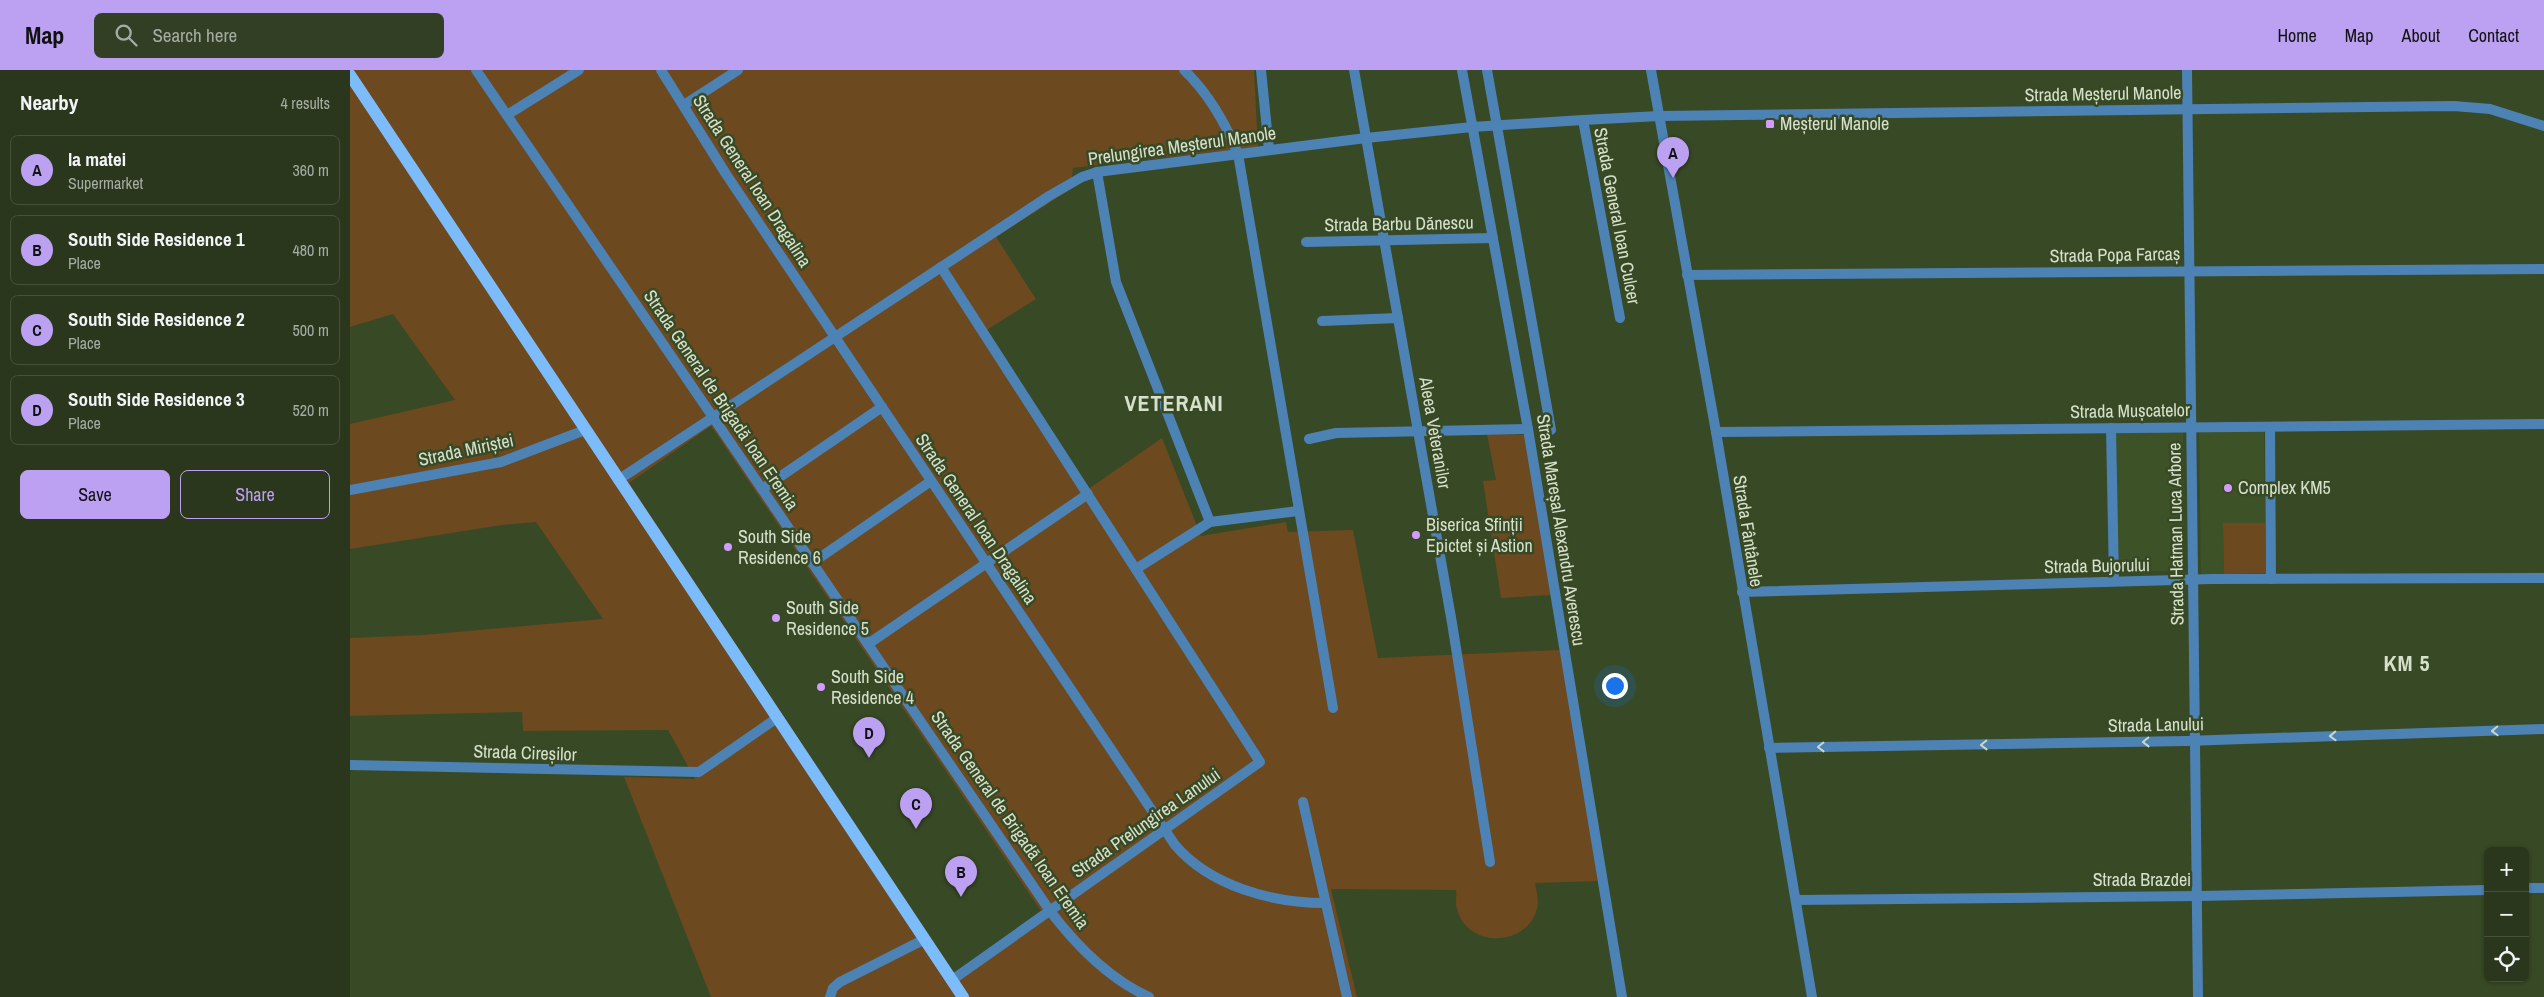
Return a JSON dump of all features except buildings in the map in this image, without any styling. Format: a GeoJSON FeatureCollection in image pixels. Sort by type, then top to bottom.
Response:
{"type":"FeatureCollection","features":[{"type":"Feature","properties":{"kind":"main road"},"geometry":{"type":"LineString","coordinates":[[350,75],[963,997]]}},
{"type":"Feature","properties":{"kind":"street","name":"Strada General de Brigadă Ioan Eremia"},"geometry":{"type":"LineString","coordinates":[[476,70],[1050,911],[1067,934],[1107,971],[1134,991],[1149,997]]}},
{"type":"Feature","properties":{"kind":"street"},"geometry":{"type":"LineString","coordinates":[[506,115],[579,70]]}},
{"type":"Feature","properties":{"kind":"street","name":"Strada General Ioan Dragalina"},"geometry":{"type":"LineString","coordinates":[[661,70],[726,174],[1164,830],[1185,856],[1217,878],[1259,894],[1309,903],[1325,903]]}},
{"type":"Feature","properties":{"kind":"street"},"geometry":{"type":"LineString","coordinates":[[684,104],[738,70]]}},
{"type":"Feature","properties":{"kind":"street"},"geometry":{"type":"LineString","coordinates":[[1184,70],[1203,88],[1221,117],[1238,154],[1333,708]]}},
{"type":"Feature","properties":{"kind":"street"},"geometry":{"type":"LineString","coordinates":[[1261,70],[1268,150]]}},
{"type":"Feature","properties":{"kind":"street","name":"Aleea Veteranilor"},"geometry":{"type":"LineString","coordinates":[[1354,70],[1452,623],[1490,862]]}},
{"type":"Feature","properties":{"kind":"street","name":"Strada Mareșal Alexandru Averescu"},"geometry":{"type":"LineString","coordinates":[[1462,70],[1528,429],[1622,997]]}},
{"type":"Feature","properties":{"kind":"street","name":"Strada Mareșal Alexandru Averescu"},"geometry":{"type":"LineString","coordinates":[[1487,70],[1551,430]]}},
{"type":"Feature","properties":{"kind":"street","name":"Strada Fântânele"},"geometry":{"type":"LineString","coordinates":[[1651,70],[1716,432],[1812,997]]}},
{"type":"Feature","properties":{"kind":"street","name":"Strada Hatman Luca Arbore"},"geometry":{"type":"LineString","coordinates":[[2187,70],[2198,997]]}},
{"type":"Feature","properties":{"kind":"street","name":"Strada Meșterul Manole"},"geometry":{"type":"LineString","coordinates":[[1659,116],[2473,107],[2507,113],[2544,126]]}},
{"type":"Feature","properties":{"kind":"street","name":"Prelungirea Meșterul Manole"},"geometry":{"type":"LineString","coordinates":[[618,480],[1057,190],[1096,172],[1472,126],[1659,116]]}},
{"type":"Feature","properties":{"kind":"street","name":"Strada General Ioan Culcer"},"geometry":{"type":"LineString","coordinates":[[1583,120],[1620,318]]}},
{"type":"Feature","properties":{"kind":"street"},"geometry":{"type":"LineString","coordinates":[[1096,172],[1116,282],[1210,522]]}},
{"type":"Feature","properties":{"kind":"street","name":"Strada Barbu Dănescu"},"geometry":{"type":"LineString","coordinates":[[1306,242],[1492,238]]}},
{"type":"Feature","properties":{"kind":"street"},"geometry":{"type":"LineString","coordinates":[[941,267],[1136,570],[1210,522],[1298,512]]}},
{"type":"Feature","properties":{"kind":"street","name":"Strada Popa Farcaș"},"geometry":{"type":"LineString","coordinates":[[1687,275],[2544,269]]}},
{"type":"Feature","properties":{"kind":"street"},"geometry":{"type":"LineString","coordinates":[[1322,321],[1398,318]]}},
{"type":"Feature","properties":{"kind":"street"},"geometry":{"type":"LineString","coordinates":[[762,489],[882,407]]}},
{"type":"Feature","properties":{"kind":"street","name":"Strada Mușcatelor"},"geometry":{"type":"LineString","coordinates":[[1716,432],[2544,424]]}},
{"type":"Feature","properties":{"kind":"street"},"geometry":{"type":"LineString","coordinates":[[2270,427],[2271,579]]}},
{"type":"Feature","properties":{"kind":"street"},"geometry":{"type":"LineString","coordinates":[[2111,428],[2114,581]]}},
{"type":"Feature","properties":{"kind":"street"},"geometry":{"type":"LineString","coordinates":[[1309,439],[1336,433],[1528,429]]}},
{"type":"Feature","properties":{"kind":"street","name":"Strada Miriștei"},"geometry":{"type":"LineString","coordinates":[[350,490],[501,462],[585,430]]}},
{"type":"Feature","properties":{"kind":"street"},"geometry":{"type":"LineString","coordinates":[[812,563],[931,481]]}},
{"type":"Feature","properties":{"kind":"street"},"geometry":{"type":"LineString","coordinates":[[868,644],[1088,494]]}},
{"type":"Feature","properties":{"kind":"street","name":"Strada Prelungirea Lanului"},"geometry":{"type":"LineString","coordinates":[[952,980],[1260,762],[1136,570]]}},
{"type":"Feature","properties":{"kind":"street","name":"Strada Bujorului"},"geometry":{"type":"LineString","coordinates":[[1742,592],[2114,581],[2544,578]]}},
{"type":"Feature","properties":{"kind":"street","name":"Strada Cireșilor"},"geometry":{"type":"LineString","coordinates":[[350,766],[699,772],[777,718]]}},
{"type":"Feature","properties":{"kind":"street","name":"Strada Lanului"},"geometry":{"type":"LineString","coordinates":[[1769,748],[2195,741],[2544,729]]}},
{"type":"Feature","properties":{"kind":"street"},"geometry":{"type":"LineString","coordinates":[[1303,802],[1347,997]]}},
{"type":"Feature","properties":{"kind":"street"},"geometry":{"type":"LineString","coordinates":[[2529,888],[2544,888]]}},
{"type":"Feature","properties":{"kind":"street","name":"Strada Brazdei"},"geometry":{"type":"LineString","coordinates":[[1796,900],[2198,896],[2484,890]]}},
{"type":"Feature","properties":{"kind":"street"},"geometry":{"type":"LineString","coordinates":[[830,997],[833,988],[840,982],[925,939]]}},
{"type":"Feature","properties":{"kind":"shaded area"},"geometry":{"type":"Polygon","coordinates":[[[350,70],[1254,70],[1258,147],[1073,168],[1071,189],[996,237],[1036,299],[985,331],[1087,490],[1162,438],[1201,536],[1286,522],[1288,532],[1353,530],[1378,658],[1561,650],[1598,881],[1535,883],[1538,903],[1534,918],[1525,928],[1513,935],[1500,938],[1486,937],[1474,932],[1463,923],[1456,907],[1456,890],[1331,889],[1357,997],[711,997],[624,777],[695,779],[668,730],[523,731],[522,712],[350,716],[350,638],[423,635],[603,619],[536,522],[502,525],[350,549],[350,424],[455,400],[393,314],[350,327],[350,70]],[[711,426],[629,483],[956,976],[1041,911],[711,426]]]}},
{"type":"Feature","properties":{"kind":"shaded area"},"geometry":{"type":"Polygon","coordinates":[[[2264,430],[2265,523],[2223,523],[2224,574],[2201,574],[2199,431],[2264,430]]]}},
{"type":"Feature","properties":{"kind":"shaded area"},"geometry":{"type":"Polygon","coordinates":[[[2183,431],[2185,571],[2122,571],[2118,568],[2116,432],[2183,431]]]}},
{"type":"Feature","properties":{"kind":"shaded area"},"geometry":{"type":"Polygon","coordinates":[[[1487,434],[1525,435],[1551,595],[1501,598],[1483,481],[1496,480],[1487,434]]]}},
{"type":"Feature","properties":{"kind":"shaded area"},"geometry":{"type":"Polygon","coordinates":[[[2223,523],[2265,523],[2266,573],[2224,574],[2223,523]]]}},
{"type":"Feature","properties":{"kind":"place","name":"Meșterul Manole"},"geometry":{"type":"Point","coordinates":[1770,124]}},
{"type":"Feature","properties":{"kind":"place","name":"la matei"},"geometry":{"type":"Point","coordinates":[1673,178]}},
{"type":"Feature","properties":{"kind":"place","name":"Complex KM5"},"geometry":{"type":"Point","coordinates":[2228,488]}},
{"type":"Feature","properties":{"kind":"place","name":"Biserica Sfinții Epictet și Astion"},"geometry":{"type":"Point","coordinates":[1416,535]}},
{"type":"Feature","properties":{"kind":"place","name":"South Side Residence 6"},"geometry":{"type":"Point","coordinates":[728,547]}},
{"type":"Feature","properties":{"kind":"place","name":"South Side Residence 5"},"geometry":{"type":"Point","coordinates":[776,618]}},
{"type":"Feature","properties":{"kind":"place","name":"South Side Residence 4"},"geometry":{"type":"Point","coordinates":[821,687]}},
{"type":"Feature","properties":{"kind":"place","name":"South Side Residence 3"},"geometry":{"type":"Point","coordinates":[869,758]}},
{"type":"Feature","properties":{"kind":"place","name":"South Side Residence 2"},"geometry":{"type":"Point","coordinates":[916,829]}},
{"type":"Feature","properties":{"kind":"place","name":"South Side Residence 1"},"geometry":{"type":"Point","coordinates":[961,897]}},
{"type":"Feature","properties":{"kind":"district","name":"VETERANI"},"geometry":{"type":"Point","coordinates":[1174,403]}},
{"type":"Feature","properties":{"kind":"district","name":"KM 5"},"geometry":{"type":"Point","coordinates":[2407,663]}}]}
